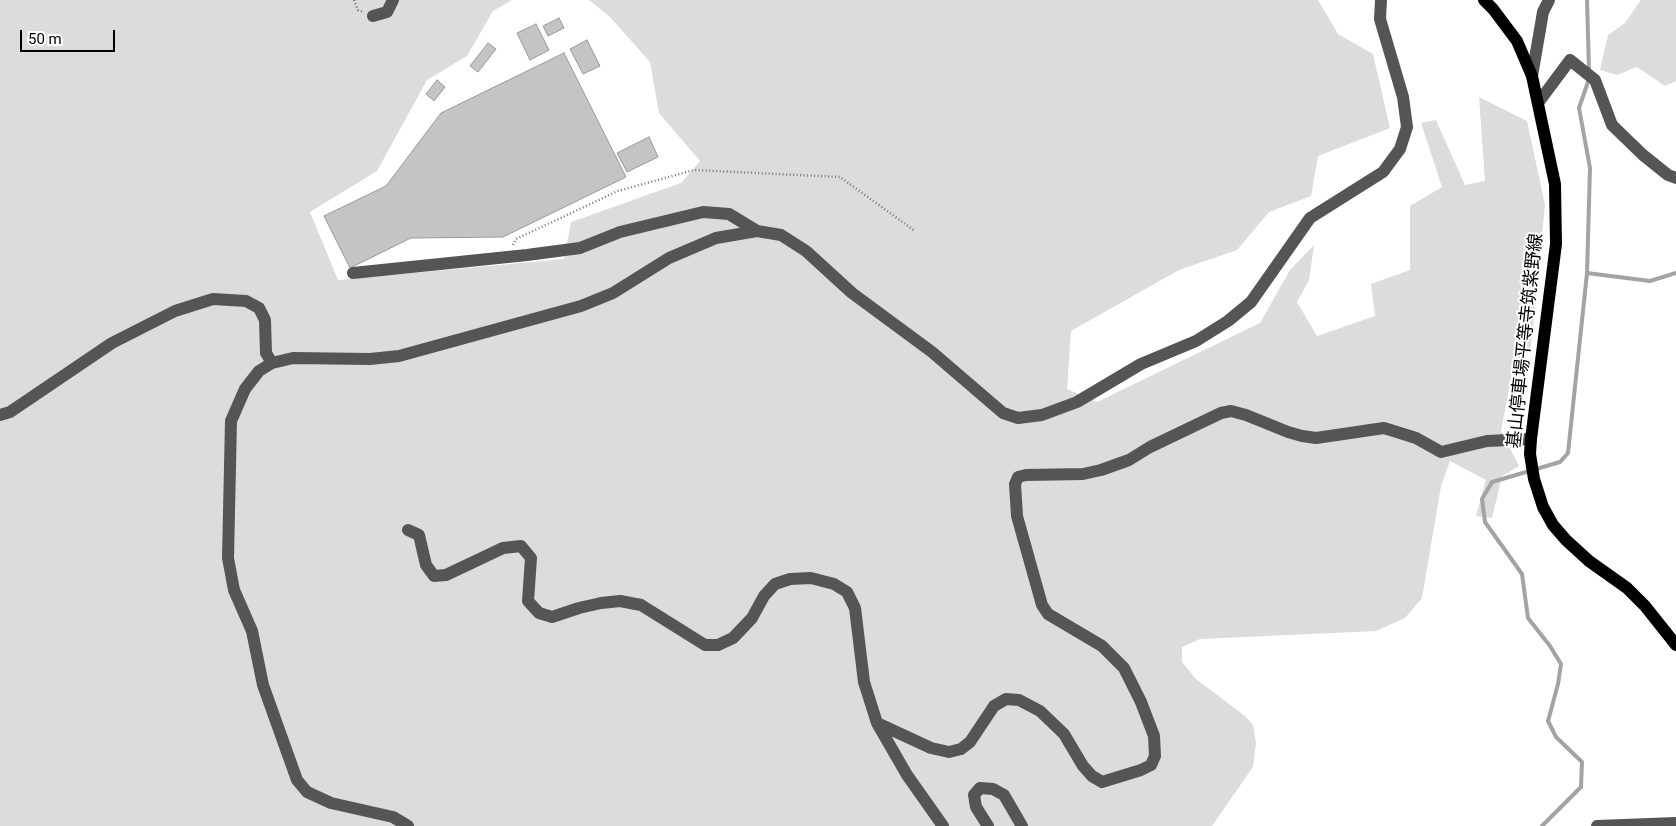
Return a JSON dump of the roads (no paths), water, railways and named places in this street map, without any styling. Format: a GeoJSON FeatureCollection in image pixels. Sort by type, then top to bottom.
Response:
{"type":"FeatureCollection","features":[{"type":"Feature","properties":{"kind":"main road","name":"基山停車場平等寺筑紫野線"},"geometry":{"type":"LineString","coordinates":[[1484,0],[1493,9],[1516,41],[1532,76],[1555,184],[1556,244],[1531,439],[1530,454],[1534,478],[1543,507],[1566,540],[1589,561],[1627,588],[1646,606],[1676,645]]}},
{"type":"Feature","properties":{"kind":"street"},"geometry":{"type":"LineString","coordinates":[[373,16],[387,12],[393,0]]}},
{"type":"Feature","properties":{"kind":"street"},"geometry":{"type":"LineString","coordinates":[[408,826],[393,817],[331,803],[307,792],[297,780],[263,686],[252,631],[234,590],[228,558],[232,421],[245,389],[259,371],[272,363],[293,358],[370,359],[399,356],[581,306],[612,292],[670,258],[716,238],[757,231],[781,235],[806,251],[852,293],[932,352],[1003,413],[1018,418],[1042,415],[1077,402],[1140,364],[1196,341],[1228,321],[1251,302],[1310,218],[1383,172],[1400,149],[1407,127],[1403,97],[1380,19],[1380,0]]}},
{"type":"Feature","properties":{"kind":"street"},"geometry":{"type":"LineString","coordinates":[[1532,76],[1542,12],[1549,0]]}},
{"type":"Feature","properties":{"kind":"street"},"geometry":{"type":"LineString","coordinates":[[1538,103],[1570,60],[1595,80],[1612,125],[1642,155],[1668,175],[1676,178]]}},
{"type":"Feature","properties":{"kind":"street"},"geometry":{"type":"LineString","coordinates":[[353,273],[580,248],[620,232],[702,212],[729,214],[757,231]]}},
{"type":"Feature","properties":{"kind":"street"},"geometry":{"type":"LineString","coordinates":[[0,415],[10,412],[112,343],[175,311],[213,298],[246,301],[259,308],[265,320],[266,353],[272,363]]}},
{"type":"Feature","properties":{"kind":"street"},"geometry":{"type":"LineString","coordinates":[[877,723],[931,748],[948,752],[961,749],[970,742],[994,706],[1006,699],[1019,700],[1040,711],[1064,734],[1083,766],[1092,776],[1102,782],[1151,765],[1155,756],[1154,736],[1141,702],[1124,668],[1102,646],[1048,614],[1042,605],[1017,516],[1015,484],[1018,477],[1026,474],[1083,474],[1101,470],[1129,460],[1150,447],[1221,413],[1232,411],[1288,432],[1316,438],[1384,428],[1416,438],[1441,452],[1487,441],[1531,439]]}},
{"type":"Feature","properties":{"kind":"street"},"geometry":{"type":"LineString","coordinates":[[408,530],[419,535],[426,565],[434,576],[446,575],[504,548],[521,546],[531,558],[528,601],[539,613],[552,617],[579,608],[620,601],[641,605],[705,644],[718,645],[733,638],[752,618],[764,596],[775,584],[790,579],[811,578],[834,584],[847,592],[855,608],[864,682],[877,723],[907,775],[944,826]]}},
{"type":"Feature","properties":{"kind":"street"},"geometry":{"type":"LineString","coordinates":[[988,826],[976,807],[974,795],[980,788],[993,789],[1004,796],[1022,826]]}},
{"type":"Feature","properties":{"kind":"street"},"geometry":{"type":"LineString","coordinates":[[1596,826],[1676,823]]}},
{"type":"Feature","properties":{"kind":"waterway"},"geometry":{"type":"LineString","coordinates":[[1587,0],[1589,70]]}},
{"type":"Feature","properties":{"kind":"waterway"},"geometry":{"type":"LineString","coordinates":[[1542,826],[1581,787],[1582,762],[1556,737],[1548,721],[1558,684],[1561,664],[1550,646],[1528,618],[1522,574],[1485,522],[1482,499],[1492,482],[1560,462],[1568,453],[1587,273],[1590,168],[1579,108],[1589,79]]}},
{"type":"Feature","properties":{"kind":"waterway"},"geometry":{"type":"LineString","coordinates":[[1587,273],[1650,281],[1676,273]]}}]}
